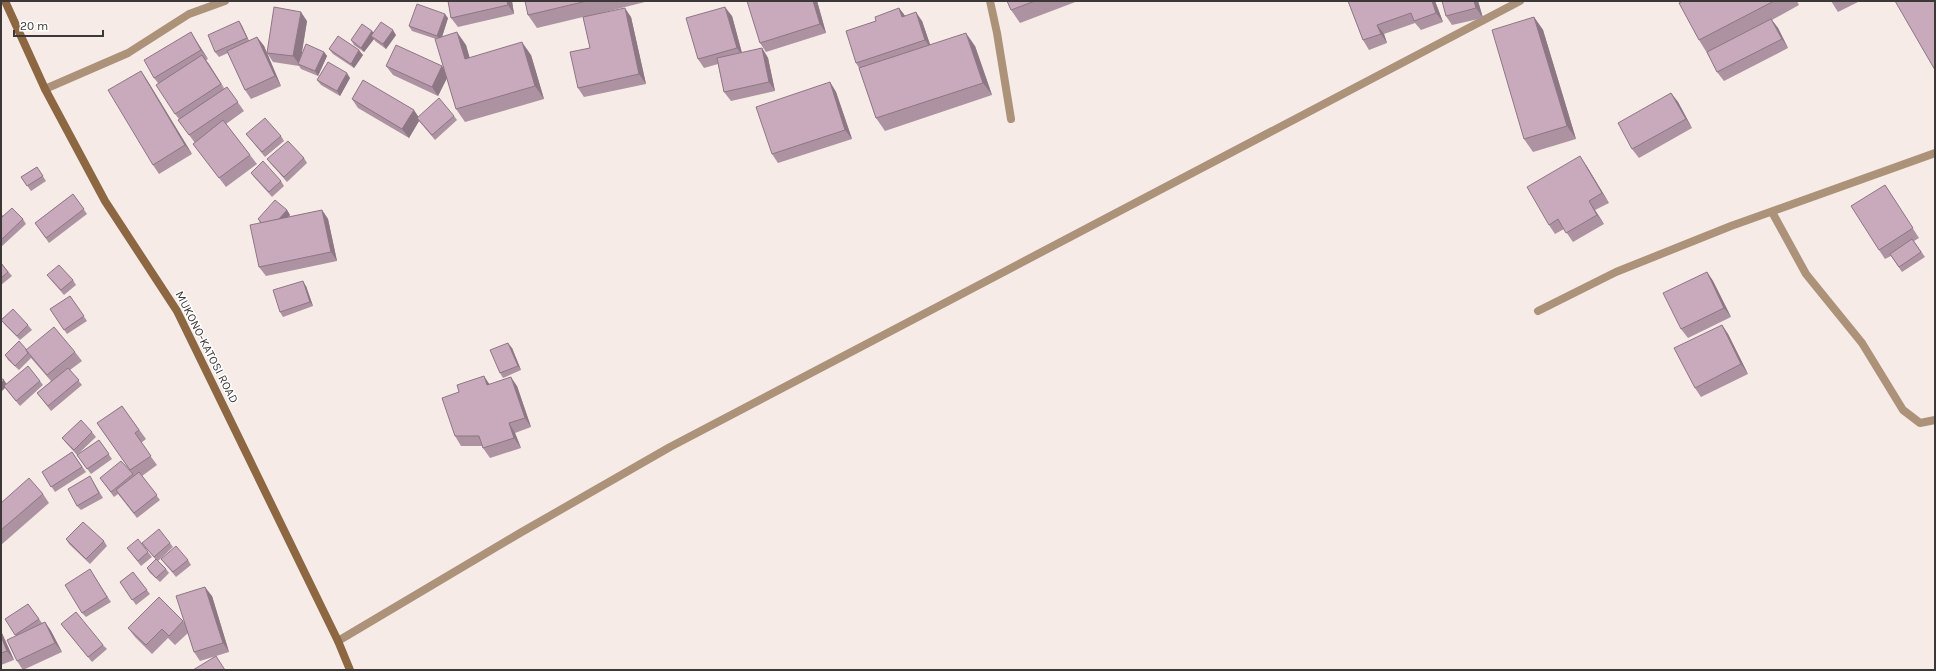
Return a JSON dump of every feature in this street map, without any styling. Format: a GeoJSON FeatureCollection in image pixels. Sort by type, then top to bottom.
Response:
{"type":"FeatureCollection","features":[{"type":"Feature","properties":{"kind":"main road","name":"MUKONO-KATOSI ROAD"},"geometry":{"type":"LineString","coordinates":[[5,1],[45,89],[105,201],[177,311],[338,641],[350,670]]}},
{"type":"Feature","properties":{"kind":"street"},"geometry":{"type":"LineString","coordinates":[[45,89],[128,53],[189,14],[225,1]]}},
{"type":"Feature","properties":{"kind":"street"},"geometry":{"type":"LineString","coordinates":[[990,1],[997,33],[1011,119]]}},
{"type":"Feature","properties":{"kind":"street"},"geometry":{"type":"LineString","coordinates":[[338,641],[520,533],[670,447],[1520,1]]}},
{"type":"Feature","properties":{"kind":"street"},"geometry":{"type":"LineString","coordinates":[[1538,311],[1616,272],[1772,212],[1935,153]]}},
{"type":"Feature","properties":{"kind":"street"},"geometry":{"type":"LineString","coordinates":[[1772,212],[1806,274],[1862,343],[1903,410],[1920,423],[1935,420]]}},
{"type":"Feature","properties":{"kind":"building"},"geometry":{"type":"Polygon","coordinates":[[[448,1],[507,1],[508,5],[451,18],[448,1]]]}},
{"type":"Feature","properties":{"kind":"building"},"geometry":{"type":"Polygon","coordinates":[[[525,1],[587,1],[528,15],[525,1]]]}},
{"type":"Feature","properties":{"kind":"building"},"geometry":{"type":"Polygon","coordinates":[[[747,1],[813,1],[820,24],[760,43],[747,1]]]}},
{"type":"Feature","properties":{"kind":"building"},"geometry":{"type":"Polygon","coordinates":[[[1007,1],[1035,1],[1011,10],[1007,1]]]}},
{"type":"Feature","properties":{"kind":"building"},"geometry":{"type":"Polygon","coordinates":[[[1348,1],[1432,1],[1436,13],[1414,21],[1411,13],[1377,25],[1381,34],[1363,40],[1348,1]]]}},
{"type":"Feature","properties":{"kind":"building"},"geometry":{"type":"Polygon","coordinates":[[[1442,1],[1474,1],[1476,8],[1446,16],[1442,1]]]}},
{"type":"Feature","properties":{"kind":"building"},"geometry":{"type":"Polygon","coordinates":[[[1683,1],[1774,1],[1699,40],[1679,3],[1683,1]]]}},
{"type":"Feature","properties":{"kind":"building"},"geometry":{"type":"Polygon","coordinates":[[[1895,1],[1935,1],[1935,70],[1895,1]]]}},
{"type":"Feature","properties":{"kind":"building"},"geometry":{"type":"Polygon","coordinates":[[[417,4],[445,14],[437,36],[409,26],[417,4]]]}},
{"type":"Feature","properties":{"kind":"building"},"geometry":{"type":"Polygon","coordinates":[[[274,7],[301,12],[293,56],[267,53],[274,7]]]}},
{"type":"Feature","properties":{"kind":"building"},"geometry":{"type":"Polygon","coordinates":[[[725,7],[737,48],[698,59],[686,18],[725,7]]]}},
{"type":"Feature","properties":{"kind":"building"},"geometry":{"type":"Polygon","coordinates":[[[625,8],[639,74],[578,88],[570,52],[590,48],[583,17],[625,8]]]}},
{"type":"Feature","properties":{"kind":"building"},"geometry":{"type":"Polygon","coordinates":[[[899,8],[902,17],[916,12],[925,40],[856,63],[846,31],[876,21],[875,17],[899,8]]]}},
{"type":"Feature","properties":{"kind":"building"},"geometry":{"type":"Polygon","coordinates":[[[1534,17],[1567,126],[1524,139],[1492,30],[1534,17]]]}},
{"type":"Feature","properties":{"kind":"building"},"geometry":{"type":"Polygon","coordinates":[[[1771,19],[1782,39],[1717,72],[1707,52],[1771,19]]]}},
{"type":"Feature","properties":{"kind":"building"},"geometry":{"type":"Polygon","coordinates":[[[239,21],[247,38],[215,52],[208,35],[239,21]]]}},
{"type":"Feature","properties":{"kind":"building"},"geometry":{"type":"Polygon","coordinates":[[[381,22],[393,30],[383,44],[371,36],[381,22]]]}},
{"type":"Feature","properties":{"kind":"building"},"geometry":{"type":"Polygon","coordinates":[[[362,24],[372,31],[361,48],[351,40],[362,24]]]}},
{"type":"Feature","properties":{"kind":"building"},"geometry":{"type":"Polygon","coordinates":[[[191,32],[201,50],[154,78],[144,60],[191,32]]]}},
{"type":"Feature","properties":{"kind":"building"},"geometry":{"type":"Polygon","coordinates":[[[457,32],[465,59],[522,42],[535,86],[456,109],[435,39],[457,32]]]}},
{"type":"Feature","properties":{"kind":"building"},"geometry":{"type":"Polygon","coordinates":[[[966,33],[983,83],[876,118],[859,68],[966,33]]]}},
{"type":"Feature","properties":{"kind":"building"},"geometry":{"type":"Polygon","coordinates":[[[338,36],[359,50],[351,64],[329,49],[338,36]]]}},
{"type":"Feature","properties":{"kind":"building"},"geometry":{"type":"Polygon","coordinates":[[[257,37],[275,76],[245,90],[227,51],[257,37]]]}},
{"type":"Feature","properties":{"kind":"building"},"geometry":{"type":"Polygon","coordinates":[[[306,44],[324,52],[315,71],[298,64],[306,44]]]}},
{"type":"Feature","properties":{"kind":"building"},"geometry":{"type":"Polygon","coordinates":[[[396,45],[442,66],[432,87],[386,66],[396,45]]]}},
{"type":"Feature","properties":{"kind":"building"},"geometry":{"type":"Polygon","coordinates":[[[762,48],[769,82],[724,92],[717,58],[762,48]]]}},
{"type":"Feature","properties":{"kind":"building"},"geometry":{"type":"Polygon","coordinates":[[[202,55],[221,84],[175,114],[156,85],[202,55]]]}},
{"type":"Feature","properties":{"kind":"building"},"geometry":{"type":"Polygon","coordinates":[[[328,62],[347,73],[337,91],[317,80],[328,62]]]}},
{"type":"Feature","properties":{"kind":"building"},"geometry":{"type":"Polygon","coordinates":[[[141,71],[185,145],[153,165],[108,90],[141,71]]]}},
{"type":"Feature","properties":{"kind":"building"},"geometry":{"type":"Polygon","coordinates":[[[363,80],[414,110],[402,129],[352,99],[363,80]]]}},
{"type":"Feature","properties":{"kind":"building"},"geometry":{"type":"Polygon","coordinates":[[[830,82],[845,130],[772,154],[756,107],[830,82]]]}},
{"type":"Feature","properties":{"kind":"building"},"geometry":{"type":"Polygon","coordinates":[[[227,87],[238,102],[189,135],[178,120],[227,87]]]}},
{"type":"Feature","properties":{"kind":"building"},"geometry":{"type":"Polygon","coordinates":[[[1671,93],[1686,119],[1632,149],[1618,123],[1671,93]]]}},
{"type":"Feature","properties":{"kind":"building"},"geometry":{"type":"Polygon","coordinates":[[[439,98],[454,116],[432,135],[417,118],[439,98]]]}},
{"type":"Feature","properties":{"kind":"building"},"geometry":{"type":"Polygon","coordinates":[[[265,118],[281,136],[262,152],[246,134],[265,118]]]}},
{"type":"Feature","properties":{"kind":"building"},"geometry":{"type":"Polygon","coordinates":[[[223,120],[250,155],[219,178],[193,144],[223,120]]]}},
{"type":"Feature","properties":{"kind":"building"},"geometry":{"type":"Polygon","coordinates":[[[288,141],[304,158],[284,177],[267,159],[288,141]]]}},
{"type":"Feature","properties":{"kind":"building"},"geometry":{"type":"Polygon","coordinates":[[[1580,156],[1602,193],[1589,201],[1597,215],[1566,233],[1558,219],[1549,225],[1527,187],[1580,156]]]}},
{"type":"Feature","properties":{"kind":"building"},"geometry":{"type":"Polygon","coordinates":[[[263,161],[281,181],[269,192],[251,173],[263,161]]]}},
{"type":"Feature","properties":{"kind":"building"},"geometry":{"type":"Polygon","coordinates":[[[37,167],[43,176],[27,186],[21,177],[37,167]]]}},
{"type":"Feature","properties":{"kind":"building"},"geometry":{"type":"Polygon","coordinates":[[[1885,185],[1913,228],[1879,250],[1851,206],[1885,185]]]}},
{"type":"Feature","properties":{"kind":"building"},"geometry":{"type":"Polygon","coordinates":[[[73,194],[84,209],[46,238],[35,223],[73,194]]]}},
{"type":"Feature","properties":{"kind":"building"},"geometry":{"type":"Polygon","coordinates":[[[275,200],[287,210],[279,219],[262,223],[258,219],[275,200]]]}},
{"type":"Feature","properties":{"kind":"building"},"geometry":{"type":"Polygon","coordinates":[[[12,208],[23,219],[1,240],[1,218],[12,208]]]}},
{"type":"Feature","properties":{"kind":"building"},"geometry":{"type":"Polygon","coordinates":[[[322,210],[331,252],[259,267],[250,225],[322,210]]]}},
{"type":"Feature","properties":{"kind":"building"},"geometry":{"type":"Polygon","coordinates":[[[1912,239],[1921,252],[1899,267],[1890,254],[1912,239]]]}},
{"type":"Feature","properties":{"kind":"building"},"geometry":{"type":"Polygon","coordinates":[[[1,263],[8,272],[1,278],[1,263]]]}},
{"type":"Feature","properties":{"kind":"building"},"geometry":{"type":"Polygon","coordinates":[[[59,265],[73,280],[61,290],[47,275],[59,265]]]}},
{"type":"Feature","properties":{"kind":"building"},"geometry":{"type":"Polygon","coordinates":[[[1707,272],[1724,308],[1681,329],[1663,293],[1707,272]]]}},
{"type":"Feature","properties":{"kind":"building"},"geometry":{"type":"Polygon","coordinates":[[[303,281],[310,302],[280,312],[273,290],[303,281]]]}},
{"type":"Feature","properties":{"kind":"building"},"geometry":{"type":"Polygon","coordinates":[[[70,296],[84,316],[64,330],[50,309],[70,296]]]}},
{"type":"Feature","properties":{"kind":"building"},"geometry":{"type":"Polygon","coordinates":[[[13,309],[28,325],[17,336],[1,320],[13,309]]]}},
{"type":"Feature","properties":{"kind":"building"},"geometry":{"type":"Polygon","coordinates":[[[1722,325],[1741,364],[1695,388],[1674,348],[1722,325]]]}},
{"type":"Feature","properties":{"kind":"building"},"geometry":{"type":"Polygon","coordinates":[[[54,327],[75,352],[47,375],[26,350],[54,327]]]}},
{"type":"Feature","properties":{"kind":"building"},"geometry":{"type":"Polygon","coordinates":[[[19,341],[28,353],[15,366],[5,355],[19,341]]]}},
{"type":"Feature","properties":{"kind":"building"},"geometry":{"type":"Polygon","coordinates":[[[508,343],[518,366],[500,373],[490,350],[508,343]]]}},
{"type":"Feature","properties":{"kind":"building"},"geometry":{"type":"Polygon","coordinates":[[[28,366],[40,381],[16,401],[4,386],[28,366]]]}},
{"type":"Feature","properties":{"kind":"building"},"geometry":{"type":"Polygon","coordinates":[[[68,368],[79,380],[48,406],[37,393],[68,368]]]}},
{"type":"Feature","properties":{"kind":"building"},"geometry":{"type":"Polygon","coordinates":[[[484,376],[487,385],[511,377],[525,418],[509,423],[514,438],[483,448],[479,436],[455,436],[442,398],[459,392],[457,385],[484,376]]]}},
{"type":"Feature","properties":{"kind":"building"},"geometry":{"type":"Polygon","coordinates":[[[122,406],[139,430],[135,433],[151,456],[130,470],[97,423],[122,406]]]}},
{"type":"Feature","properties":{"kind":"building"},"geometry":{"type":"Polygon","coordinates":[[[81,420],[92,432],[74,450],[62,438],[81,420]]]}},
{"type":"Feature","properties":{"kind":"building"},"geometry":{"type":"Polygon","coordinates":[[[99,440],[109,454],[87,469],[77,455],[99,440]]]}},
{"type":"Feature","properties":{"kind":"building"},"geometry":{"type":"Polygon","coordinates":[[[72,452],[82,467],[51,487],[42,472],[72,452]]]}},
{"type":"Feature","properties":{"kind":"building"},"geometry":{"type":"Polygon","coordinates":[[[121,461],[133,474],[111,492],[100,478],[121,461]]]}},
{"type":"Feature","properties":{"kind":"building"},"geometry":{"type":"Polygon","coordinates":[[[139,472],[157,495],[134,513],[116,490],[139,472]]]}},
{"type":"Feature","properties":{"kind":"building"},"geometry":{"type":"Polygon","coordinates":[[[90,476],[99,493],[77,506],[68,489],[90,476]]]}},
{"type":"Feature","properties":{"kind":"building"},"geometry":{"type":"Polygon","coordinates":[[[29,478],[43,494],[1,530],[1,503],[29,478]]]}},
{"type":"Feature","properties":{"kind":"building"},"geometry":{"type":"Polygon","coordinates":[[[83,522],[104,541],[86,559],[66,539],[83,522]]]}},
{"type":"Feature","properties":{"kind":"building"},"geometry":{"type":"Polygon","coordinates":[[[159,529],[170,543],[154,557],[142,543],[159,529]]]}},
{"type":"Feature","properties":{"kind":"building"},"geometry":{"type":"Polygon","coordinates":[[[138,539],[148,552],[138,561],[127,548],[138,539]]]}},
{"type":"Feature","properties":{"kind":"building"},"geometry":{"type":"Polygon","coordinates":[[[176,546],[188,560],[173,572],[161,559],[176,546]]]}},
{"type":"Feature","properties":{"kind":"building"},"geometry":{"type":"Polygon","coordinates":[[[156,559],[166,569],[156,578],[147,568],[156,559]]]}},
{"type":"Feature","properties":{"kind":"building"},"geometry":{"type":"Polygon","coordinates":[[[90,569],[107,597],[82,613],[65,585],[90,569]]]}},
{"type":"Feature","properties":{"kind":"building"},"geometry":{"type":"Polygon","coordinates":[[[133,572],[147,590],[132,600],[120,582],[133,572]]]}},
{"type":"Feature","properties":{"kind":"building"},"geometry":{"type":"Polygon","coordinates":[[[205,587],[223,643],[194,652],[176,596],[205,587]]]}},
{"type":"Feature","properties":{"kind":"building"},"geometry":{"type":"Polygon","coordinates":[[[159,597],[183,621],[169,636],[162,629],[146,645],[128,628],[159,597]]]}},
{"type":"Feature","properties":{"kind":"building"},"geometry":{"type":"Polygon","coordinates":[[[28,604],[39,619],[15,635],[5,619],[28,604]]]}},
{"type":"Feature","properties":{"kind":"building"},"geometry":{"type":"Polygon","coordinates":[[[76,612],[103,645],[88,657],[61,624],[76,612]]]}},
{"type":"Feature","properties":{"kind":"building"},"geometry":{"type":"Polygon","coordinates":[[[45,622],[55,643],[17,661],[7,640],[45,622]]]}},
{"type":"Feature","properties":{"kind":"building"},"geometry":{"type":"Polygon","coordinates":[[[1,636],[7,651],[1,653],[1,636]]]}},
{"type":"Feature","properties":{"kind":"building"},"geometry":{"type":"Polygon","coordinates":[[[216,656],[225,670],[193,670],[216,656]]]}}]}
